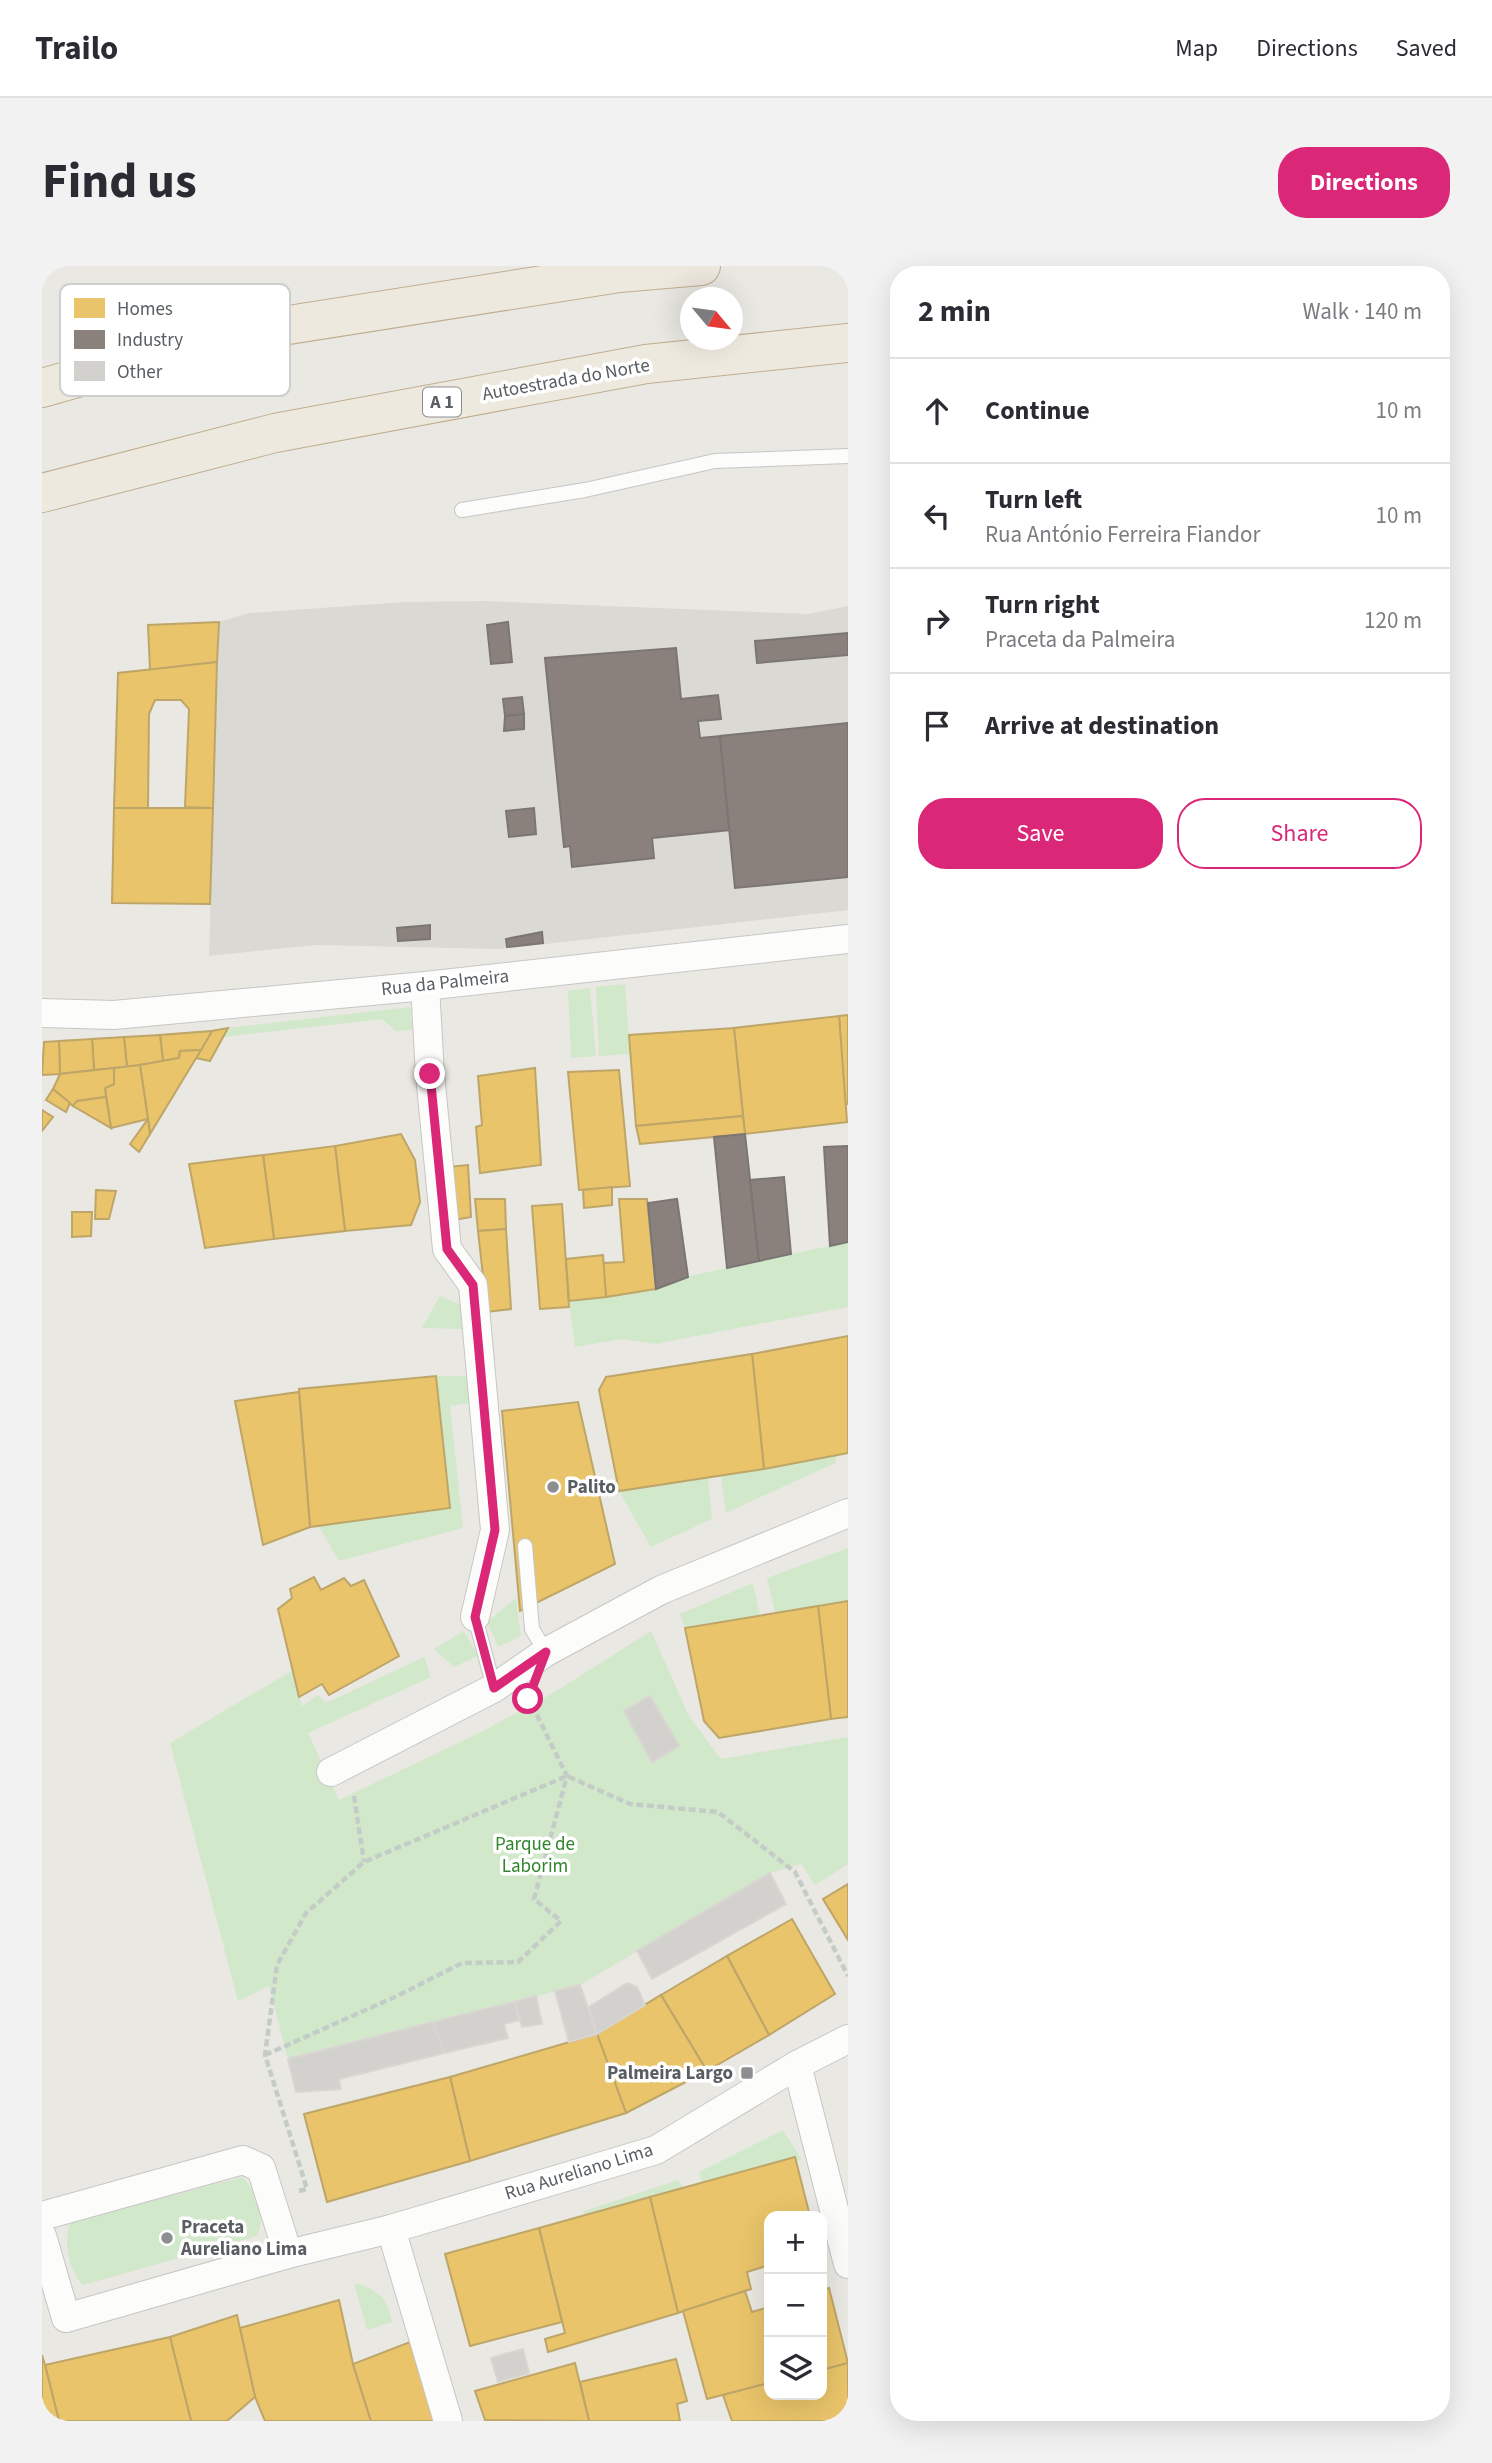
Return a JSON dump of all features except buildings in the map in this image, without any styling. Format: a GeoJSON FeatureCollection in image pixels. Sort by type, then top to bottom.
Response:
{"type":"FeatureCollection","features":[{"type":"Feature","properties":{"kind":"highway"},"geometry":{"type":"LineString","coordinates":[[290,325],[620,273],[701,266]]}},
{"type":"Feature","properties":{"kind":"highway","name":"Autoestrada do Norte"},"geometry":{"type":"LineString","coordinates":[[42,493],[275,433],[633,367],[848,343]]}},
{"type":"Feature","properties":{"kind":"highway"},"geometry":{"type":"LineString","coordinates":[[42,388],[60,383]]}},
{"type":"Feature","properties":{"kind":"street","name":"Rua da Palmeira"},"geometry":{"type":"LineString","coordinates":[[42,1013],[114,1015],[425,986],[848,939]]}},
{"type":"Feature","properties":{"kind":"street"},"geometry":{"type":"LineString","coordinates":[[425,986],[430,1074],[447,1249],[473,1285],[495,1530],[475,1617]]}},
{"type":"Feature","properties":{"kind":"street"},"geometry":{"type":"LineString","coordinates":[[340,1768],[494,1688],[546,1652],[660,1590],[848,1513]]}},
{"type":"Feature","properties":{"kind":"street","name":"Rua Aureliano Lima"},"geometry":{"type":"LineString","coordinates":[[288,2254],[391,2229],[656,2150],[797,2065],[848,2039]]}},
{"type":"Feature","properties":{"kind":"street"},"geometry":{"type":"LineString","coordinates":[[797,2065],[848,2264]]}},
{"type":"Feature","properties":{"kind":"street"},"geometry":{"type":"LineString","coordinates":[[42,2216],[243,2160],[261,2168],[288,2254],[66,2318],[42,2236]]}},
{"type":"Feature","properties":{"kind":"street"},"geometry":{"type":"LineString","coordinates":[[391,2229],[448,2421]]}},
{"type":"Feature","properties":{"kind":"lane"},"geometry":{"type":"LineString","coordinates":[[462,510],[585,490],[715,461],[848,456]]}},
{"type":"Feature","properties":{"kind":"lane"},"geometry":{"type":"LineString","coordinates":[[526,1546],[532,1629],[546,1652]]}},
{"type":"Feature","properties":{"kind":"lane"},"geometry":{"type":"LineString","coordinates":[[475,1617],[494,1688]]}},
{"type":"Feature","properties":{"kind":"path"},"geometry":{"type":"LineString","coordinates":[[546,1652],[528,1699],[567,1776],[630,1804],[719,1812],[795,1872],[848,1976]]}},
{"type":"Feature","properties":{"kind":"path"},"geometry":{"type":"LineString","coordinates":[[340,1768],[364,1862]]}},
{"type":"Feature","properties":{"kind":"path"},"geometry":{"type":"LineString","coordinates":[[274,2083],[265,2054],[277,1965],[306,1913],[364,1862],[567,1776]]}},
{"type":"Feature","properties":{"kind":"path"},"geometry":{"type":"LineString","coordinates":[[265,2054],[397,1996],[462,1963],[518,1962],[561,1921],[534,1899],[567,1776]]}},
{"type":"Feature","properties":{"kind":"shaded area"},"geometry":{"type":"Polygon","coordinates":[[[485,601],[808,614],[848,606],[848,910],[501,949],[315,945],[209,956],[219,622],[249,613],[405,602],[485,601]]]}},
{"type":"Feature","properties":{"kind":"green space"},"geometry":{"type":"Polygon","coordinates":[[[625,984],[630,1054],[599,1056],[596,987],[625,984]]]}},
{"type":"Feature","properties":{"kind":"green space"},"geometry":{"type":"Polygon","coordinates":[[[590,988],[596,1056],[571,1058],[568,991],[590,988]]]}},
{"type":"Feature","properties":{"kind":"green space"},"geometry":{"type":"Polygon","coordinates":[[[410,1007],[412,1030],[395,1031],[383,1019],[223,1037],[228,1028],[410,1007]]]}},
{"type":"Feature","properties":{"kind":"green space"},"geometry":{"type":"Polygon","coordinates":[[[848,1242],[848,1307],[655,1344],[621,1339],[575,1347],[569,1301],[653,1290],[690,1276],[848,1242]]]}},
{"type":"Feature","properties":{"kind":"green space"},"geometry":{"type":"Polygon","coordinates":[[[440,1296],[468,1308],[463,1329],[422,1328],[440,1296]]]}},
{"type":"Feature","properties":{"kind":"green space"},"geometry":{"type":"Polygon","coordinates":[[[436,1376],[474,1376],[475,1402],[450,1406],[463,1528],[339,1561],[318,1525],[449,1508],[436,1376]]]}},
{"type":"Feature","properties":{"kind":"green space"},"geometry":{"type":"Polygon","coordinates":[[[837,1455],[835,1463],[726,1513],[721,1476],[837,1455]]]}},
{"type":"Feature","properties":{"kind":"green space"},"geometry":{"type":"Polygon","coordinates":[[[708,1478],[712,1519],[651,1547],[619,1491],[708,1478]]]}},
{"type":"Feature","properties":{"kind":"green space"},"geometry":{"type":"Polygon","coordinates":[[[848,1548],[848,1601],[775,1613],[767,1578],[848,1548]]]}},
{"type":"Feature","properties":{"kind":"green space"},"geometry":{"type":"Polygon","coordinates":[[[753,1583],[760,1616],[685,1628],[680,1614],[753,1583]]]}},
{"type":"Feature","properties":{"kind":"green space"},"geometry":{"type":"Polygon","coordinates":[[[516,1598],[521,1636],[498,1647],[487,1622],[516,1598]]]}},
{"type":"Feature","properties":{"kind":"green space"},"geometry":{"type":"Polygon","coordinates":[[[464,1631],[478,1656],[454,1667],[434,1649],[464,1631]]]}},
{"type":"Feature","properties":{"kind":"green space","name":"Parque de Laborim"},"geometry":{"type":"Polygon","coordinates":[[[651,1631],[689,1716],[721,1759],[848,1737],[848,1864],[815,1885],[801,1864],[770,1873],[580,1985],[288,2059],[269,1986],[238,2001],[170,1743],[293,1670],[302,1706],[318,1695],[326,1703],[424,1657],[431,1677],[308,1733],[339,1800],[481,1732],[553,1693],[651,1631]]]}},
{"type":"Feature","properties":{"kind":"green space"},"geometry":{"type":"Polygon","coordinates":[[[783,2130],[802,2160],[702,2183],[699,2172],[783,2130]]]}},
{"type":"Feature","properties":{"kind":"green space"},"geometry":{"type":"Polygon","coordinates":[[[242,2177],[252,2189],[258,2205],[260,2229],[257,2236],[83,2285],[78,2279],[68,2255],[67,2237],[71,2222],[242,2177]]]}},
{"type":"Feature","properties":{"kind":"green space"},"geometry":{"type":"Polygon","coordinates":[[[678,2180],[684,2188],[583,2216],[584,2211],[678,2180]]]}},
{"type":"Feature","properties":{"kind":"green space"},"geometry":{"type":"Polygon","coordinates":[[[354,2283],[375,2291],[380,2296],[388,2307],[392,2322],[367,2330],[354,2283]]]}},
{"type":"Feature","properties":{"kind":"place","name":"Palito"},"geometry":{"type":"Point","coordinates":[553,1487]}},
{"type":"Feature","properties":{"kind":"place","name":"Palmeira Largo"},"geometry":{"type":"Point","coordinates":[747,2073]}},
{"type":"Feature","properties":{"kind":"place","name":"Praceta Aureliano Lima"},"geometry":{"type":"Point","coordinates":[167,2238]}},
{"type":"Feature","properties":{"kind":"route"},"geometry":{"type":"LineString","coordinates":[[430,1074],[447,1249],[473,1285],[495,1530],[475,1617],[494,1688],[546,1652],[528,1699]]}}]}
